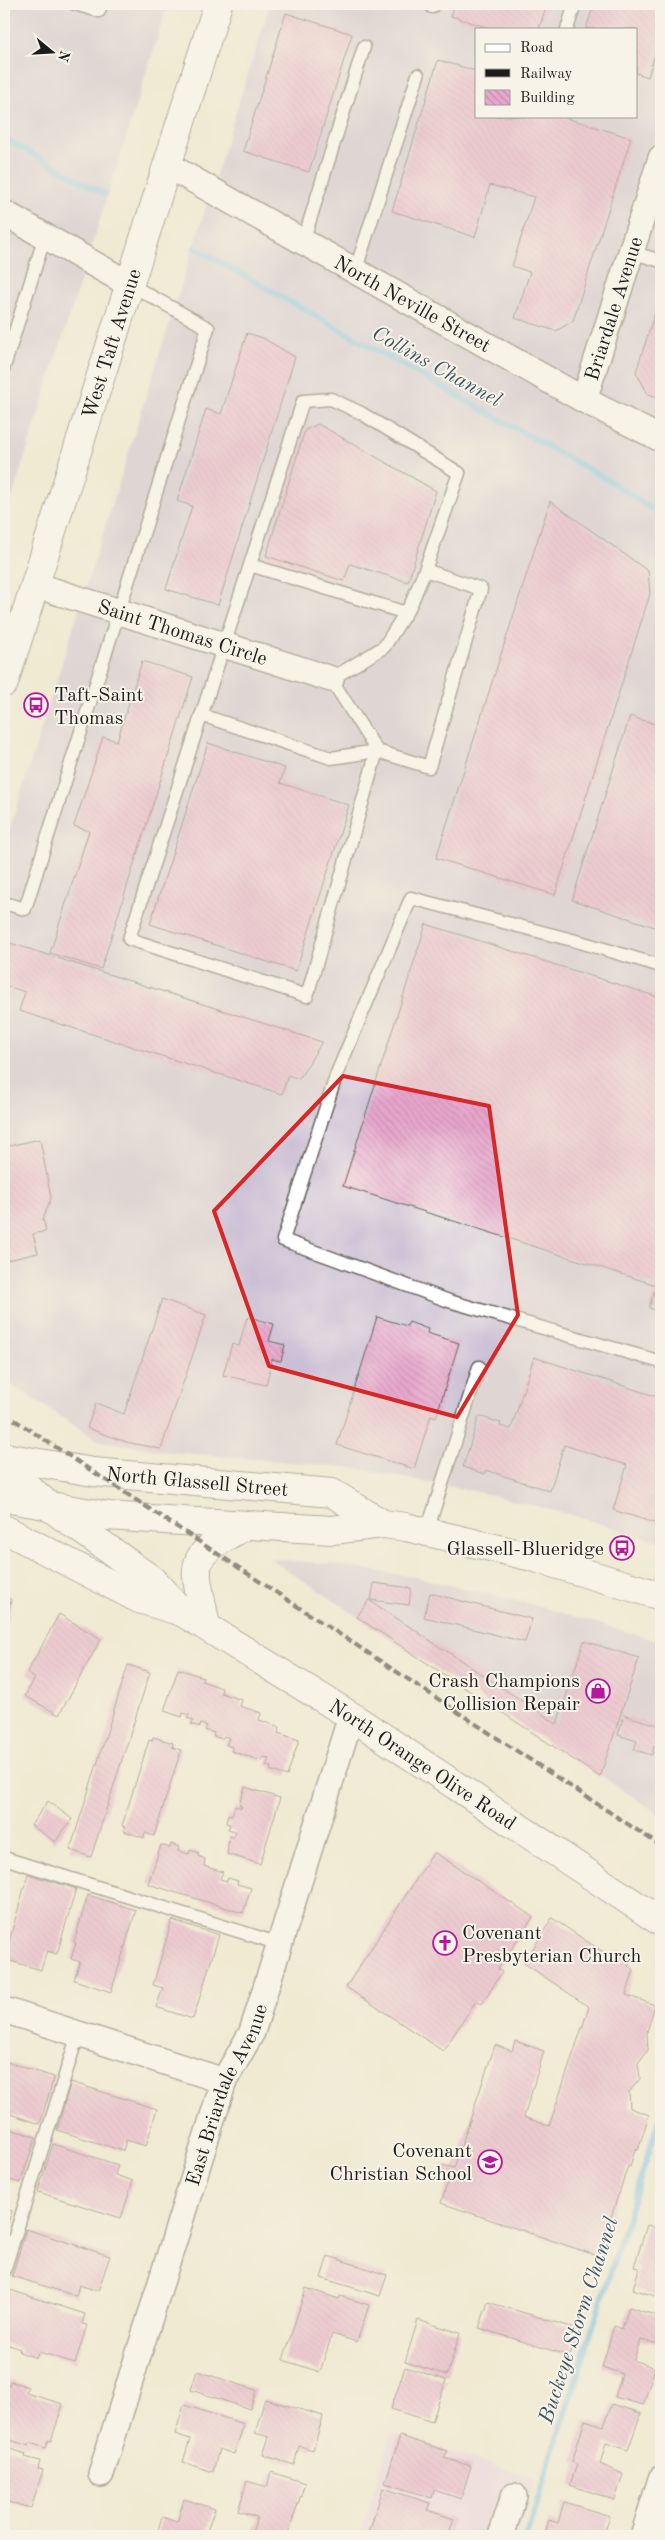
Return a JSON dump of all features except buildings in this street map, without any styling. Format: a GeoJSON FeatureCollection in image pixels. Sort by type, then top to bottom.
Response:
{"type":"FeatureCollection","features":[{"type":"Feature","properties":{"kind":"main road","name":"West Taft Avenue"},"geometry":{"type":"LineString","coordinates":[[4,683],[218,4]]}},
{"type":"Feature","properties":{"kind":"main road","name":"North Glassell Street"},"geometry":{"type":"LineString","coordinates":[[4,1457],[93,1472],[332,1492],[382,1524]]}},
{"type":"Feature","properties":{"kind":"main road","name":"North Orange Olive Road"},"geometry":{"type":"LineString","coordinates":[[4,1466],[51,1508],[152,1580],[182,1612]]}},
{"type":"Feature","properties":{"kind":"main road","name":"North Glassell Street"},"geometry":{"type":"LineString","coordinates":[[4,1498],[51,1508],[109,1516],[332,1530],[382,1524],[427,1531],[532,1557],[661,1596]]}},
{"type":"Feature","properties":{"kind":"main road"},"geometry":{"type":"LineString","coordinates":[[206,1626],[196,1572],[198,1560],[213,1543],[248,1525]]}},
{"type":"Feature","properties":{"kind":"main road","name":"North Orange Olive Road"},"geometry":{"type":"LineString","coordinates":[[4,1529],[139,1599],[182,1612],[206,1626],[351,1716],[661,1922]]}},
{"type":"Feature","properties":{"kind":"street","name":"Briardale Avenue"},"geometry":{"type":"LineString","coordinates":[[584,400],[661,158]]}},
{"type":"Feature","properties":{"kind":"street","name":"North Neville Street"},"geometry":{"type":"LineString","coordinates":[[167,165],[584,400],[661,439]]}},
{"type":"Feature","properties":{"kind":"street"},"geometry":{"type":"LineString","coordinates":[[4,212],[129,284]]}},
{"type":"Feature","properties":{"kind":"street","name":"Saint Thomas Circle"},"geometry":{"type":"LineString","coordinates":[[35,585],[331,679]]}},
{"type":"Feature","properties":{"kind":"street","name":"East Briardale Avenue"},"geometry":{"type":"LineString","coordinates":[[101,2474],[224,2081],[252,2032],[351,1716]]}},
{"type":"Feature","properties":{"kind":"street"},"geometry":{"type":"LineString","coordinates":[[4,2010],[224,2081]]}},
{"type":"Feature","properties":{"kind":"street"},"geometry":{"type":"LineString","coordinates":[[643,2536],[661,2479]]}},
{"type":"Feature","properties":{"kind":"street"},"geometry":{"type":"LineString","coordinates":[[501,2536],[514,2496]]}},
{"type":"Feature","properties":{"kind":"lane"},"geometry":{"type":"LineString","coordinates":[[75,4],[99,12],[101,4]]}},
{"type":"Feature","properties":{"kind":"lane"},"geometry":{"type":"LineString","coordinates":[[567,28],[575,4]]}},
{"type":"Feature","properties":{"kind":"lane"},"geometry":{"type":"LineString","coordinates":[[303,242],[364,48]]}},
{"type":"Feature","properties":{"kind":"lane"},"geometry":{"type":"LineString","coordinates":[[356,272],[418,74]]}},
{"type":"Feature","properties":{"kind":"lane"},"geometry":{"type":"LineString","coordinates":[[4,367],[45,236]]}},
{"type":"Feature","properties":{"kind":"lane"},"geometry":{"type":"LineString","coordinates":[[631,252],[661,261]]}},
{"type":"Feature","properties":{"kind":"lane"},"geometry":{"type":"LineString","coordinates":[[4,903],[25,909],[117,611],[208,328],[129,284]]}},
{"type":"Feature","properties":{"kind":"lane"},"geometry":{"type":"LineString","coordinates":[[331,399],[361,414],[459,473],[425,570],[406,613],[384,647],[331,679],[377,751],[307,996],[129,939],[250,565],[303,401],[331,399]]}},
{"type":"Feature","properties":{"kind":"lane"},"geometry":{"type":"LineString","coordinates":[[250,565],[406,613]]}},
{"type":"Feature","properties":{"kind":"lane"},"geometry":{"type":"LineString","coordinates":[[201,715],[331,758],[377,751],[429,767],[481,589],[425,570]]}},
{"type":"Feature","properties":{"kind":"lane"},"geometry":{"type":"LineString","coordinates":[[661,966],[580,942],[411,898],[337,1072],[283,1240],[449,1301],[661,1362]]}},
{"type":"Feature","properties":{"kind":"lane"},"geometry":{"type":"LineString","coordinates":[[427,1531],[480,1367]]}},
{"type":"Feature","properties":{"kind":"lane"},"geometry":{"type":"LineString","coordinates":[[4,1858],[280,1944]]}},
{"type":"Feature","properties":{"kind":"lane"},"geometry":{"type":"LineString","coordinates":[[4,2271],[78,2034]]}},
{"type":"Feature","properties":{"kind":"highlighted area"},"geometry":{"type":"Polygon","coordinates":[[[343,1076],[489,1106],[518,1315],[457,1417],[269,1366],[214,1211],[343,1076]]]}},
{"type":"Feature","properties":{"kind":"shaded area"},"geometry":{"type":"Polygon","coordinates":[[[4,4],[168,4],[4,523],[4,4]]]}},
{"type":"Feature","properties":{"kind":"shaded area"},"geometry":{"type":"Polygon","coordinates":[[[270,4],[661,4],[661,1542],[568,1514],[473,1491],[347,1467],[161,1451],[97,1440],[4,1380],[4,847],[270,4]]]}},
{"type":"Feature","properties":{"kind":"shaded area"},"geometry":{"type":"Polygon","coordinates":[[[269,1558],[338,1565],[420,1578],[538,1606],[661,1642],[661,1815],[269,1558]]]}},
{"type":"Feature","properties":{"kind":"shaded area"},"geometry":{"type":"Polygon","coordinates":[[[392,2433],[535,2479],[517,2536],[360,2536],[392,2433]]]}},
{"type":"Feature","properties":{"kind":"waterway","name":"Collins Channel"},"geometry":{"type":"LineString","coordinates":[[4,138],[104,194]]}},
{"type":"Feature","properties":{"kind":"waterway","name":"Collins Channel"},"geometry":{"type":"LineString","coordinates":[[195,248],[613,483],[661,515]]}},
{"type":"Feature","properties":{"kind":"waterway","name":"Buckeye Storm Channel"},"geometry":{"type":"LineString","coordinates":[[526,2536],[661,2114]]}},
{"type":"Feature","properties":{"kind":"railway"},"geometry":{"type":"LineString","coordinates":[[4,1413],[661,1846]]}},
{"type":"Feature","properties":{"kind":"place","name":"Taft-Saint Thomas"},"geometry":{"type":"Point","coordinates":[36,705]}},
{"type":"Feature","properties":{"kind":"place","name":"Glassell-Blueridge"},"geometry":{"type":"Point","coordinates":[622,1548]}},
{"type":"Feature","properties":{"kind":"place","name":"Crash Champions Collision Repair"},"geometry":{"type":"Point","coordinates":[598,1691]}},
{"type":"Feature","properties":{"kind":"place","name":"Covenant Presbyterian Church"},"geometry":{"type":"Point","coordinates":[445,1943]}},
{"type":"Feature","properties":{"kind":"place","name":"Covenant Christian School"},"geometry":{"type":"Point","coordinates":[490,2162]}}]}
